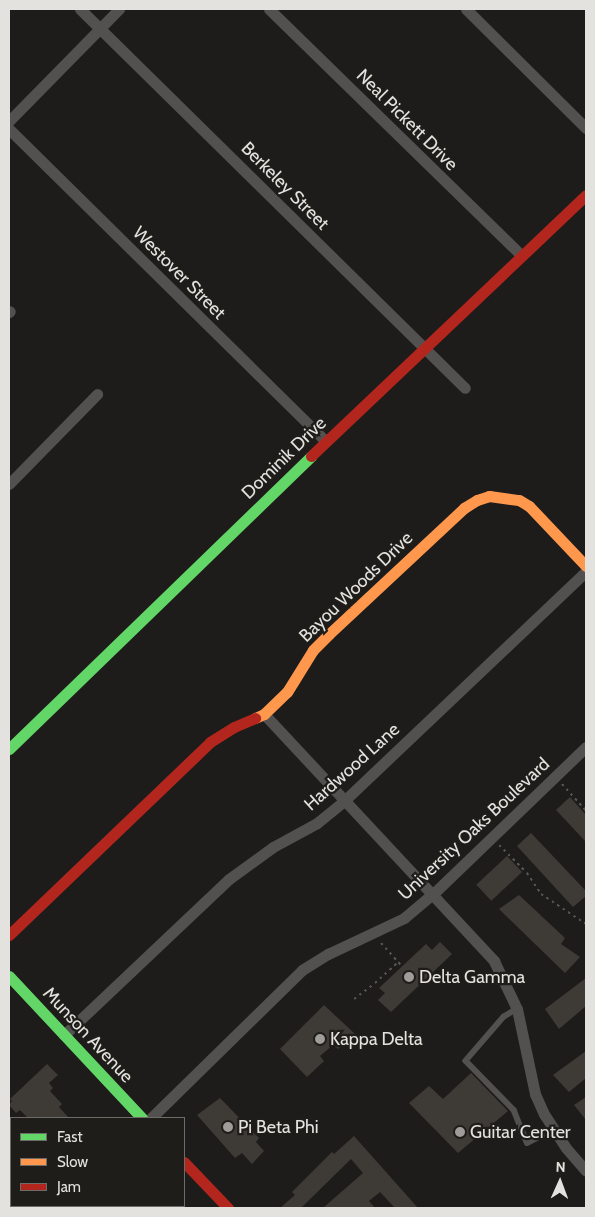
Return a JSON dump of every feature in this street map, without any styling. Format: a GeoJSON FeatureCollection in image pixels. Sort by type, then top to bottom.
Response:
{"type":"FeatureCollection","features":[{"type":"Feature","properties":{"kind":"street","name":"Berkeley Street"},"geometry":{"type":"LineString","coordinates":[[80,9],[465,388]]}},
{"type":"Feature","properties":{"kind":"street"},"geometry":{"type":"LineString","coordinates":[[9,121],[119,9]]}},
{"type":"Feature","properties":{"kind":"street","name":"Neal Pickett Drive"},"geometry":{"type":"LineString","coordinates":[[269,9],[521,255]]}},
{"type":"Feature","properties":{"kind":"street"},"geometry":{"type":"LineString","coordinates":[[466,9],[586,128]]}},
{"type":"Feature","properties":{"kind":"street","name":"Westover Street"},"geometry":{"type":"LineString","coordinates":[[9,129],[326,442]]}},
{"type":"Feature","properties":{"kind":"street","name":"Dominik Drive"},"geometry":{"type":"LineString","coordinates":[[9,749],[326,442],[586,195]]}},
{"type":"Feature","properties":{"kind":"street"},"geometry":{"type":"LineString","coordinates":[[9,484],[96,394]]}},
{"type":"Feature","properties":{"kind":"street","name":"Bayou Woods Drive"},"geometry":{"type":"LineString","coordinates":[[9,935],[210,742],[234,727],[264,714],[287,692],[313,650],[464,508],[477,500],[489,496],[519,500],[529,506],[586,566]]}},
{"type":"Feature","properties":{"kind":"street","name":"Hardwood Lane"},"geometry":{"type":"LineString","coordinates":[[64,1035],[229,878],[272,847],[317,823],[345,800],[586,571]]}},
{"type":"Feature","properties":{"kind":"street"},"geometry":{"type":"LineString","coordinates":[[264,714],[494,961],[517,1009],[535,1094],[552,1130],[586,1171]]}},
{"type":"Feature","properties":{"kind":"street","name":"University Oaks Boulevard"},"geometry":{"type":"LineString","coordinates":[[152,1117],[302,970],[328,954],[404,918],[433,894],[586,747]]}},
{"type":"Feature","properties":{"kind":"street","name":"Munson Avenue"},"geometry":{"type":"LineString","coordinates":[[9,976],[141,1117]]}},
{"type":"Feature","properties":{"kind":"street"},"geometry":{"type":"LineString","coordinates":[[185,1163],[228,1208]]}},
{"type":"Feature","properties":{"kind":"lane"},"geometry":{"type":"LineString","coordinates":[[517,1009],[504,1017],[466,1061],[514,1110],[527,1143],[552,1130]]}},
{"type":"Feature","properties":{"kind":"path"},"geometry":{"type":"LineString","coordinates":[[555,777],[586,811]]}},
{"type":"Feature","properties":{"kind":"path"},"geometry":{"type":"LineString","coordinates":[[492,838],[527,872],[541,894],[586,924]]}},
{"type":"Feature","properties":{"kind":"path"},"geometry":{"type":"LineString","coordinates":[[381,944],[402,966]]}},
{"type":"Feature","properties":{"kind":"path"},"geometry":{"type":"LineString","coordinates":[[354,999],[398,962]]}},
{"type":"Feature","properties":{"kind":"building"},"geometry":{"type":"Polygon","coordinates":[[[570,797],[586,815],[586,842],[556,810],[570,797]]]}},
{"type":"Feature","properties":{"kind":"building"},"geometry":{"type":"Polygon","coordinates":[[[531,833],[586,891],[586,896],[573,907],[517,846],[531,833]]]}},
{"type":"Feature","properties":{"kind":"building"},"geometry":{"type":"Polygon","coordinates":[[[507,856],[522,872],[491,901],[476,885],[507,856]]]}},
{"type":"Feature","properties":{"kind":"building"},"geometry":{"type":"Polygon","coordinates":[[[519,895],[565,938],[561,944],[580,957],[565,973],[499,909],[519,895]]]}},
{"type":"Feature","properties":{"kind":"building","name":"Delta Gamma"},"geometry":{"type":"Polygon","coordinates":[[[440,942],[452,954],[391,1012],[378,1000],[385,993],[379,988],[426,944],[432,950],[440,942]]]}},
{"type":"Feature","properties":{"kind":"building"},"geometry":{"type":"Polygon","coordinates":[[[586,978],[586,1006],[559,1029],[545,1009],[586,978]]]}},
{"type":"Feature","properties":{"kind":"building","name":"Kappa Delta"},"geometry":{"type":"Polygon","coordinates":[[[324,1005],[355,1034],[338,1049],[333,1045],[320,1056],[324,1061],[307,1077],[280,1049],[324,1005]]]}},
{"type":"Feature","properties":{"kind":"building"},"geometry":{"type":"Polygon","coordinates":[[[586,1051],[586,1078],[569,1092],[553,1075],[586,1051]]]}},
{"type":"Feature","properties":{"kind":"building"},"geometry":{"type":"Polygon","coordinates":[[[47,1064],[58,1075],[49,1083],[53,1088],[50,1091],[62,1104],[59,1107],[68,1117],[27,1117],[20,1110],[16,1113],[9,1105],[12,1101],[10,1099],[47,1064]]]}},
{"type":"Feature","properties":{"kind":"building","name":"Guitar Center"},"geometry":{"type":"Polygon","coordinates":[[[471,1073],[508,1111],[458,1153],[409,1103],[429,1086],[443,1099],[471,1073]]]}},
{"type":"Feature","properties":{"kind":"building"},"geometry":{"type":"Polygon","coordinates":[[[586,1097],[586,1120],[574,1105],[586,1097]]]}},
{"type":"Feature","properties":{"kind":"building","name":"Pi Beta Phi"},"geometry":{"type":"Polygon","coordinates":[[[220,1098],[259,1138],[256,1142],[264,1151],[252,1164],[242,1153],[235,1158],[197,1115],[220,1098]]]}},
{"type":"Feature","properties":{"kind":"building"},"geometry":{"type":"Polygon","coordinates":[[[354,1136],[418,1208],[395,1208],[380,1192],[369,1201],[375,1208],[323,1208],[363,1173],[351,1159],[301,1208],[280,1208],[295,1195],[292,1192],[332,1152],[334,1154],[354,1136]]]}},
{"type":"Feature","properties":{"kind":"traffic: fast"},"geometry":{"type":"LineString","coordinates":[[9,749],[311,456]]}},
{"type":"Feature","properties":{"kind":"traffic: fast"},"geometry":{"type":"LineString","coordinates":[[9,976],[141,1117]]}},
{"type":"Feature","properties":{"kind":"traffic: slow"},"geometry":{"type":"LineString","coordinates":[[255,718],[264,714],[287,692],[313,650],[329,634],[464,508],[477,500],[489,496],[519,500],[529,506],[586,566]]}},
{"type":"Feature","properties":{"kind":"traffic: jam"},"geometry":{"type":"LineString","coordinates":[[311,456],[586,195]]}},
{"type":"Feature","properties":{"kind":"traffic: jam"},"geometry":{"type":"LineString","coordinates":[[9,935],[210,742],[234,727],[255,718]]}},
{"type":"Feature","properties":{"kind":"traffic: jam"},"geometry":{"type":"LineString","coordinates":[[185,1163],[228,1208]]}},
{"type":"Feature","properties":{"kind":"place","name":"Delta Gamma"},"geometry":{"type":"Point","coordinates":[409,977]}},
{"type":"Feature","properties":{"kind":"place","name":"Kappa Delta"},"geometry":{"type":"Point","coordinates":[320,1039]}},
{"type":"Feature","properties":{"kind":"place","name":"Pi Beta Phi"},"geometry":{"type":"Point","coordinates":[228,1127]}},
{"type":"Feature","properties":{"kind":"place","name":"Guitar Center"},"geometry":{"type":"Point","coordinates":[460,1132]}}]}
